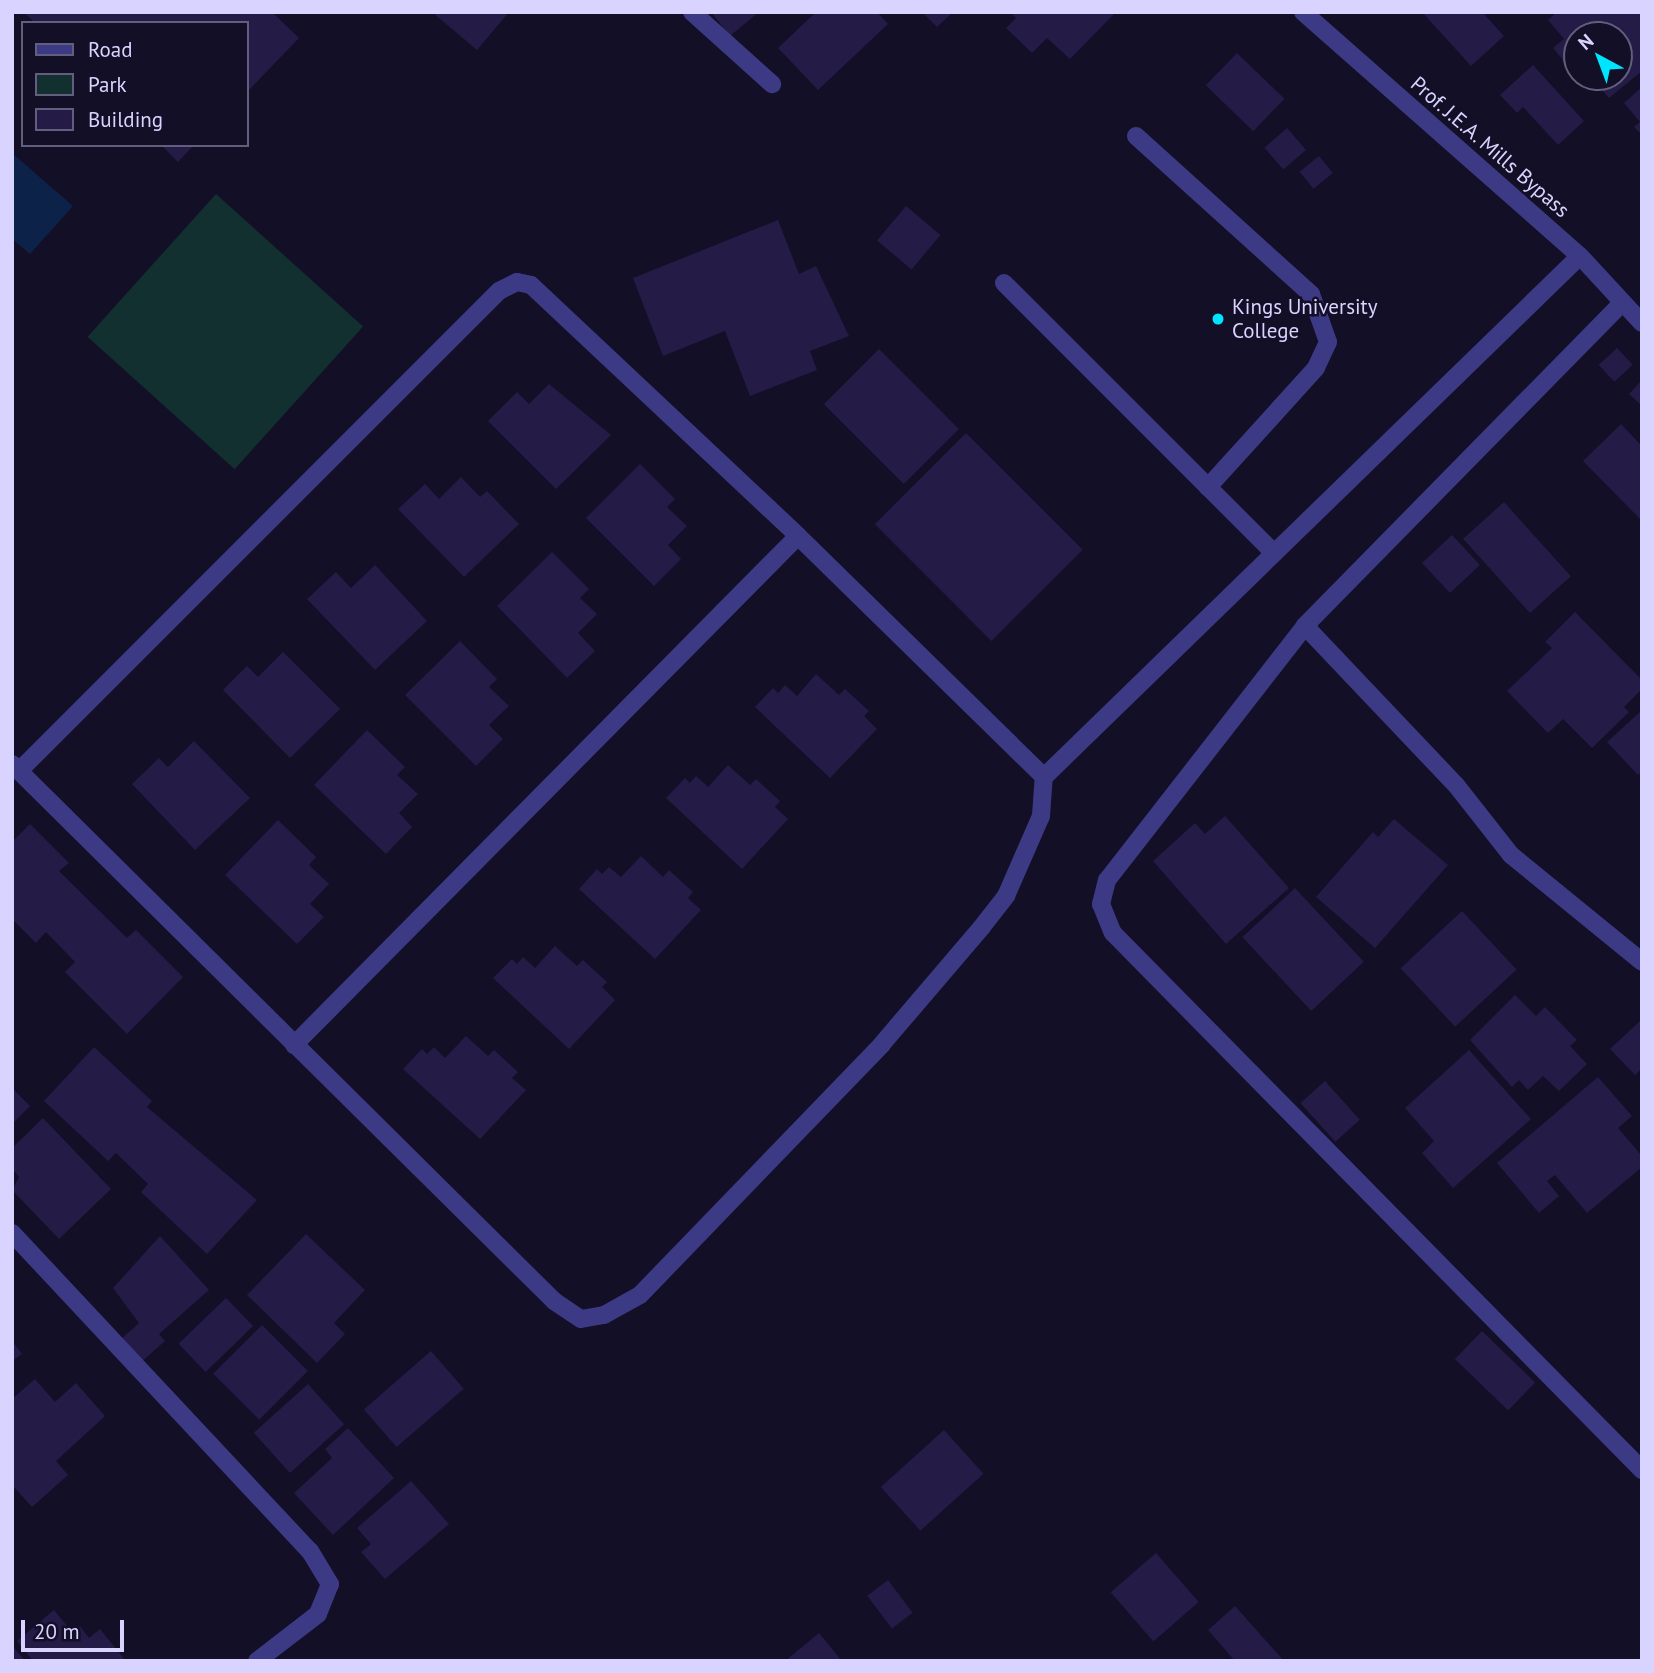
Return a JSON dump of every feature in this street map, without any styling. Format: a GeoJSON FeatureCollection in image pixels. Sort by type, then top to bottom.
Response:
{"type":"FeatureCollection","features":[{"type":"Feature","properties":{"kind":"street"},"geometry":{"type":"LineString","coordinates":[[692,12],[772,84]]}},
{"type":"Feature","properties":{"kind":"street","name":"Prof. J.E.A. Mills Bypass"},"geometry":{"type":"LineString","coordinates":[[1311,15],[1580,256],[1642,323]]}},
{"type":"Feature","properties":{"kind":"street"},"geometry":{"type":"LineString","coordinates":[[1136,136],[1311,294],[1328,342],[1316,368],[1208,487]]}},
{"type":"Feature","properties":{"kind":"street"},"geometry":{"type":"LineString","coordinates":[[1044,777],[798,536],[531,285],[517,282],[499,291],[16,767],[554,1301],[581,1319],[604,1315],[650,1285],[882,1044],[981,928],[1006,896],[1041,816],[1044,777],[1580,256]]}},
{"type":"Feature","properties":{"kind":"street"},"geometry":{"type":"LineString","coordinates":[[1004,283],[1274,553]]}},
{"type":"Feature","properties":{"kind":"street"},"geometry":{"type":"LineString","coordinates":[[1622,303],[1305,626],[1107,880],[1101,904],[1109,924],[1642,1470]]}},
{"type":"Feature","properties":{"kind":"street"},"geometry":{"type":"LineString","coordinates":[[294,1045],[798,536]]}},
{"type":"Feature","properties":{"kind":"street"},"geometry":{"type":"LineString","coordinates":[[1305,626],[1456,785],[1511,855],[1642,962]]}},
{"type":"Feature","properties":{"kind":"street"},"geometry":{"type":"LineString","coordinates":[[12,1233],[310,1551],[330,1584],[318,1614],[257,1661]]}},
{"type":"Feature","properties":{"kind":"green space"},"geometry":{"type":"Polygon","coordinates":[[[216,194],[363,326],[235,469],[88,337],[216,194]]]}},
{"type":"Feature","properties":{"kind":"water"},"geometry":{"type":"Polygon","coordinates":[[[12,153],[73,206],[30,254],[12,239],[12,153]]]}},
{"type":"Feature","properties":{"kind":"building"},"geometry":{"type":"Polygon","coordinates":[[[272,12],[299,38],[248,91],[248,21],[33,21],[26,14],[272,12]]]}},
{"type":"Feature","properties":{"kind":"building"},"geometry":{"type":"Polygon","coordinates":[[[432,12],[509,12],[477,50],[432,12]]]}},
{"type":"Feature","properties":{"kind":"building"},"geometry":{"type":"Polygon","coordinates":[[[711,12],[759,12],[730,36],[711,12]]]}},
{"type":"Feature","properties":{"kind":"building"},"geometry":{"type":"Polygon","coordinates":[[[816,12],[877,12],[888,24],[818,90],[778,48],[816,12]]]}},
{"type":"Feature","properties":{"kind":"building"},"geometry":{"type":"Polygon","coordinates":[[[922,12],[953,12],[937,27],[922,12]]]}},
{"type":"Feature","properties":{"kind":"building"},"geometry":{"type":"Polygon","coordinates":[[[1010,12],[1116,12],[1070,59],[1047,38],[1032,53],[1006,28],[1016,18],[1010,12]]]}},
{"type":"Feature","properties":{"kind":"building"},"geometry":{"type":"Polygon","coordinates":[[[1422,12],[1482,12],[1504,36],[1471,66],[1422,12]]]}},
{"type":"Feature","properties":{"kind":"building"},"geometry":{"type":"Polygon","coordinates":[[[1557,12],[1641,12],[1642,71],[1633,78],[1633,21],[1563,21],[1563,38],[1548,20],[1557,12]]]}},
{"type":"Feature","properties":{"kind":"building"},"geometry":{"type":"Polygon","coordinates":[[[1563,40],[1563,60],[1553,48],[1563,40]]]}},
{"type":"Feature","properties":{"kind":"building"},"geometry":{"type":"Polygon","coordinates":[[[1237,53],[1284,99],[1253,131],[1206,85],[1237,53]]]}},
{"type":"Feature","properties":{"kind":"building"},"geometry":{"type":"Polygon","coordinates":[[[1533,65],[1584,121],[1558,145],[1523,107],[1517,113],[1500,95],[1533,65]]]}},
{"type":"Feature","properties":{"kind":"building"},"geometry":{"type":"Polygon","coordinates":[[[1642,87],[1642,135],[1634,127],[1640,122],[1624,103],[1642,87]]]}},
{"type":"Feature","properties":{"kind":"building"},"geometry":{"type":"Polygon","coordinates":[[[1603,91],[1618,91],[1609,98],[1603,91]]]}},
{"type":"Feature","properties":{"kind":"building"},"geometry":{"type":"Polygon","coordinates":[[[1287,128],[1306,150],[1283,170],[1264,148],[1287,128]]]}},
{"type":"Feature","properties":{"kind":"building"},"geometry":{"type":"Polygon","coordinates":[[[163,147],[192,147],[178,162],[163,147]]]}},
{"type":"Feature","properties":{"kind":"building"},"geometry":{"type":"Polygon","coordinates":[[[1319,156],[1333,173],[1313,189],[1300,172],[1319,156]]]}},
{"type":"Feature","properties":{"kind":"building"},"geometry":{"type":"Polygon","coordinates":[[[906,206],[940,235],[912,269],[877,240],[906,206]]]}},
{"type":"Feature","properties":{"kind":"building"},"geometry":{"type":"Polygon","coordinates":[[[778,220],[799,274],[816,266],[849,336],[810,351],[817,370],[750,396],[725,331],[663,356],[633,278],[778,220]]]}},
{"type":"Feature","properties":{"kind":"building"},"geometry":{"type":"Polygon","coordinates":[[[1617,348],[1633,365],[1614,382],[1599,365],[1617,348]]]}},
{"type":"Feature","properties":{"kind":"building"},"geometry":{"type":"Polygon","coordinates":[[[879,349],[959,429],[904,484],[824,404],[879,349]]]}},
{"type":"Feature","properties":{"kind":"building"},"geometry":{"type":"Polygon","coordinates":[[[1642,380],[1642,406],[1629,394],[1642,380]]]}},
{"type":"Feature","properties":{"kind":"building"},"geometry":{"type":"Polygon","coordinates":[[[549,384],[611,435],[556,489],[488,421],[517,392],[529,404],[549,384]]]}},
{"type":"Feature","properties":{"kind":"building"},"geometry":{"type":"Polygon","coordinates":[[[1621,424],[1642,446],[1642,521],[1583,461],[1621,424]]]}},
{"type":"Feature","properties":{"kind":"building"},"geometry":{"type":"Polygon","coordinates":[[[966,433],[1083,550],[991,641],[875,524],[966,433]]]}},
{"type":"Feature","properties":{"kind":"building"},"geometry":{"type":"Polygon","coordinates":[[[640,464],[675,499],[667,507],[687,526],[668,545],[681,559],[654,586],[586,518],[640,464]]]}},
{"type":"Feature","properties":{"kind":"building"},"geometry":{"type":"Polygon","coordinates":[[[461,477],[480,497],[487,491],[519,524],[464,577],[398,509],[425,484],[439,499],[461,477]]]}},
{"type":"Feature","properties":{"kind":"building"},"geometry":{"type":"Polygon","coordinates":[[[1504,502],[1571,576],[1530,613],[1463,539],[1504,502]]]}},
{"type":"Feature","properties":{"kind":"building"},"geometry":{"type":"Polygon","coordinates":[[[1452,535],[1480,565],[1450,593],[1422,563],[1452,535]]]}},
{"type":"Feature","properties":{"kind":"building"},"geometry":{"type":"Polygon","coordinates":[[[552,552],[589,589],[580,598],[597,614],[578,633],[595,651],[567,678],[497,606],[552,552]]]}},
{"type":"Feature","properties":{"kind":"building"},"geometry":{"type":"Polygon","coordinates":[[[375,565],[427,621],[375,670],[307,599],[336,572],[351,588],[375,565]]]}},
{"type":"Feature","properties":{"kind":"building"},"geometry":{"type":"Polygon","coordinates":[[[1575,612],[1642,680],[1642,689],[1624,707],[1629,712],[1592,748],[1563,719],[1548,733],[1507,691],[1552,648],[1545,642],[1575,612]]]}},
{"type":"Feature","properties":{"kind":"building"},"geometry":{"type":"Polygon","coordinates":[[[460,641],[497,679],[489,687],[509,706],[489,725],[503,739],[476,766],[405,695],[460,641]]]}},
{"type":"Feature","properties":{"kind":"building"},"geometry":{"type":"Polygon","coordinates":[[[283,652],[340,709],[290,758],[223,690],[247,666],[258,677],[283,652]]]}},
{"type":"Feature","properties":{"kind":"building"},"geometry":{"type":"Polygon","coordinates":[[[816,674],[839,695],[845,689],[869,711],[864,716],[877,729],[830,778],[755,707],[773,688],[778,693],[785,685],[797,696],[816,674]]]}},
{"type":"Feature","properties":{"kind":"building"},"geometry":{"type":"Polygon","coordinates":[[[1642,710],[1642,771],[1638,775],[1607,742],[1642,710]]]}},
{"type":"Feature","properties":{"kind":"building"},"geometry":{"type":"Polygon","coordinates":[[[367,730],[405,767],[397,775],[418,794],[399,813],[412,827],[386,854],[314,785],[367,730]]]}},
{"type":"Feature","properties":{"kind":"building"},"geometry":{"type":"Polygon","coordinates":[[[194,741],[250,798],[195,850],[132,784],[159,758],[168,767],[194,741]]]}},
{"type":"Feature","properties":{"kind":"building"},"geometry":{"type":"Polygon","coordinates":[[[728,765],[750,785],[756,779],[780,801],[775,807],[788,819],[742,869],[666,798],[685,778],[690,783],[696,776],[708,787],[728,765]]]}},
{"type":"Feature","properties":{"kind":"building"},"geometry":{"type":"Polygon","coordinates":[[[1225,816],[1289,888],[1226,944],[1153,861],[1195,823],[1205,834],[1225,816]]]}},
{"type":"Feature","properties":{"kind":"building"},"geometry":{"type":"Polygon","coordinates":[[[1394,819],[1448,865],[1375,948],[1316,897],[1373,832],[1378,837],[1394,819]]]}},
{"type":"Feature","properties":{"kind":"building"},"geometry":{"type":"Polygon","coordinates":[[[278,820],[316,857],[309,865],[329,884],[310,904],[324,917],[297,944],[225,875],[278,820]]]}},
{"type":"Feature","properties":{"kind":"building"},"geometry":{"type":"Polygon","coordinates":[[[30,824],[69,863],[59,871],[127,938],[136,930],[183,977],[127,1034],[65,972],[75,962],[46,932],[36,943],[12,919],[12,842],[30,824]]]}},
{"type":"Feature","properties":{"kind":"building"},"geometry":{"type":"Polygon","coordinates":[[[641,856],[663,877],[669,870],[693,892],[688,898],[701,910],[655,959],[579,889],[597,869],[602,874],[609,867],[621,877],[641,856]]]}},
{"type":"Feature","properties":{"kind":"building"},"geometry":{"type":"Polygon","coordinates":[[[1295,888],[1364,962],[1311,1011],[1242,937],[1295,888]]]}},
{"type":"Feature","properties":{"kind":"building"},"geometry":{"type":"Polygon","coordinates":[[[1462,911],[1517,970],[1455,1027],[1401,968],[1462,911]]]}},
{"type":"Feature","properties":{"kind":"building"},"geometry":{"type":"Polygon","coordinates":[[[555,946],[577,966],[583,960],[607,982],[602,987],[615,1000],[569,1049],[493,978],[512,959],[517,964],[523,957],[535,968],[555,946]]]}},
{"type":"Feature","properties":{"kind":"building"},"geometry":{"type":"Polygon","coordinates":[[[1515,995],[1536,1016],[1545,1007],[1577,1040],[1570,1046],[1587,1064],[1559,1091],[1543,1076],[1528,1090],[1519,1080],[1512,1087],[1470,1040],[1515,995]]]}},
{"type":"Feature","properties":{"kind":"building"},"geometry":{"type":"Polygon","coordinates":[[[1642,1019],[1642,1068],[1635,1075],[1610,1049],[1642,1019]]]}},
{"type":"Feature","properties":{"kind":"building"},"geometry":{"type":"Polygon","coordinates":[[[466,1036],[488,1056],[494,1050],[518,1072],[512,1078],[526,1090],[480,1139],[403,1069],[422,1049],[427,1054],[434,1047],[445,1058],[466,1036]]]}},
{"type":"Feature","properties":{"kind":"building"},"geometry":{"type":"Polygon","coordinates":[[[94,1047],[152,1101],[147,1107],[257,1200],[207,1254],[141,1192],[148,1184],[116,1153],[108,1161],[44,1101],[94,1047]]]}},
{"type":"Feature","properties":{"kind":"building"},"geometry":{"type":"Polygon","coordinates":[[[1469,1050],[1531,1119],[1453,1188],[1422,1153],[1434,1141],[1405,1108],[1469,1050]]]}},
{"type":"Feature","properties":{"kind":"building"},"geometry":{"type":"Polygon","coordinates":[[[1598,1077],[1632,1116],[1618,1128],[1642,1156],[1642,1167],[1587,1213],[1555,1175],[1547,1181],[1559,1196],[1539,1213],[1497,1163],[1598,1077]]]}},
{"type":"Feature","properties":{"kind":"building"},"geometry":{"type":"Polygon","coordinates":[[[1325,1081],[1360,1120],[1335,1142],[1300,1103],[1325,1081]]]}},
{"type":"Feature","properties":{"kind":"building"},"geometry":{"type":"Polygon","coordinates":[[[12,1088],[30,1106],[12,1124],[12,1088]]]}},
{"type":"Feature","properties":{"kind":"building"},"geometry":{"type":"Polygon","coordinates":[[[43,1118],[111,1189],[59,1239],[12,1190],[19,1177],[12,1169],[12,1148],[43,1118]]]}},
{"type":"Feature","properties":{"kind":"building"},"geometry":{"type":"Polygon","coordinates":[[[306,1234],[365,1290],[334,1323],[345,1334],[317,1363],[247,1295],[306,1234]]]}},
{"type":"Feature","properties":{"kind":"building"},"geometry":{"type":"Polygon","coordinates":[[[160,1236],[209,1290],[159,1334],[165,1341],[140,1363],[120,1340],[139,1323],[113,1288],[160,1236]]]}},
{"type":"Feature","properties":{"kind":"building"},"geometry":{"type":"Polygon","coordinates":[[[226,1298],[253,1326],[206,1372],[179,1344],[226,1298]]]}},
{"type":"Feature","properties":{"kind":"building"},"geometry":{"type":"Polygon","coordinates":[[[262,1325],[308,1371],[259,1420],[213,1374],[262,1325]]]}},
{"type":"Feature","properties":{"kind":"building"},"geometry":{"type":"Polygon","coordinates":[[[1482,1331],[1535,1382],[1508,1410],[1455,1359],[1482,1331]]]}},
{"type":"Feature","properties":{"kind":"building"},"geometry":{"type":"Polygon","coordinates":[[[12,1341],[22,1354],[12,1361],[12,1341]]]}},
{"type":"Feature","properties":{"kind":"building"},"geometry":{"type":"Polygon","coordinates":[[[431,1351],[464,1389],[397,1447],[364,1409],[431,1351]]]}},
{"type":"Feature","properties":{"kind":"building"},"geometry":{"type":"Polygon","coordinates":[[[35,1379],[55,1402],[76,1383],[105,1416],[56,1461],[68,1475],[32,1507],[12,1485],[12,1399],[35,1379]]]}},
{"type":"Feature","properties":{"kind":"building"},"geometry":{"type":"Polygon","coordinates":[[[308,1384],[344,1424],[290,1473],[254,1433],[308,1384]]]}},
{"type":"Feature","properties":{"kind":"building"},"geometry":{"type":"Polygon","coordinates":[[[348,1428],[394,1478],[333,1535],[294,1493],[332,1458],[325,1449],[348,1428]]]}},
{"type":"Feature","properties":{"kind":"building"},"geometry":{"type":"Polygon","coordinates":[[[944,1430],[983,1474],[920,1531],[881,1487],[944,1430]]]}},
{"type":"Feature","properties":{"kind":"building"},"geometry":{"type":"Polygon","coordinates":[[[411,1481],[449,1524],[385,1579],[361,1552],[371,1544],[357,1528],[411,1481]]]}},
{"type":"Feature","properties":{"kind":"building"},"geometry":{"type":"Polygon","coordinates":[[[1156,1553],[1199,1602],[1153,1641],[1111,1592],[1156,1553]]]}},
{"type":"Feature","properties":{"kind":"building"},"geometry":{"type":"Polygon","coordinates":[[[888,1580],[913,1613],[892,1628],[867,1596],[888,1580]]]}},
{"type":"Feature","properties":{"kind":"building"},"geometry":{"type":"Polygon","coordinates":[[[1235,1606],[1284,1661],[1235,1661],[1208,1630],[1235,1606]]]}},
{"type":"Feature","properties":{"kind":"building"},"geometry":{"type":"Polygon","coordinates":[[[54,1610],[72,1632],[80,1626],[89,1638],[100,1629],[126,1661],[33,1661],[17,1641],[54,1610]]]}},
{"type":"Feature","properties":{"kind":"building"},"geometry":{"type":"Polygon","coordinates":[[[819,1633],[842,1661],[785,1661],[819,1633]]]}},
{"type":"Feature","properties":{"kind":"building"},"geometry":{"type":"Polygon","coordinates":[[[12,1645],[25,1661],[12,1661],[12,1645]]]}},
{"type":"Feature","properties":{"kind":"place","name":"Kings University College"},"geometry":{"type":"Point","coordinates":[1218,319]}}]}
